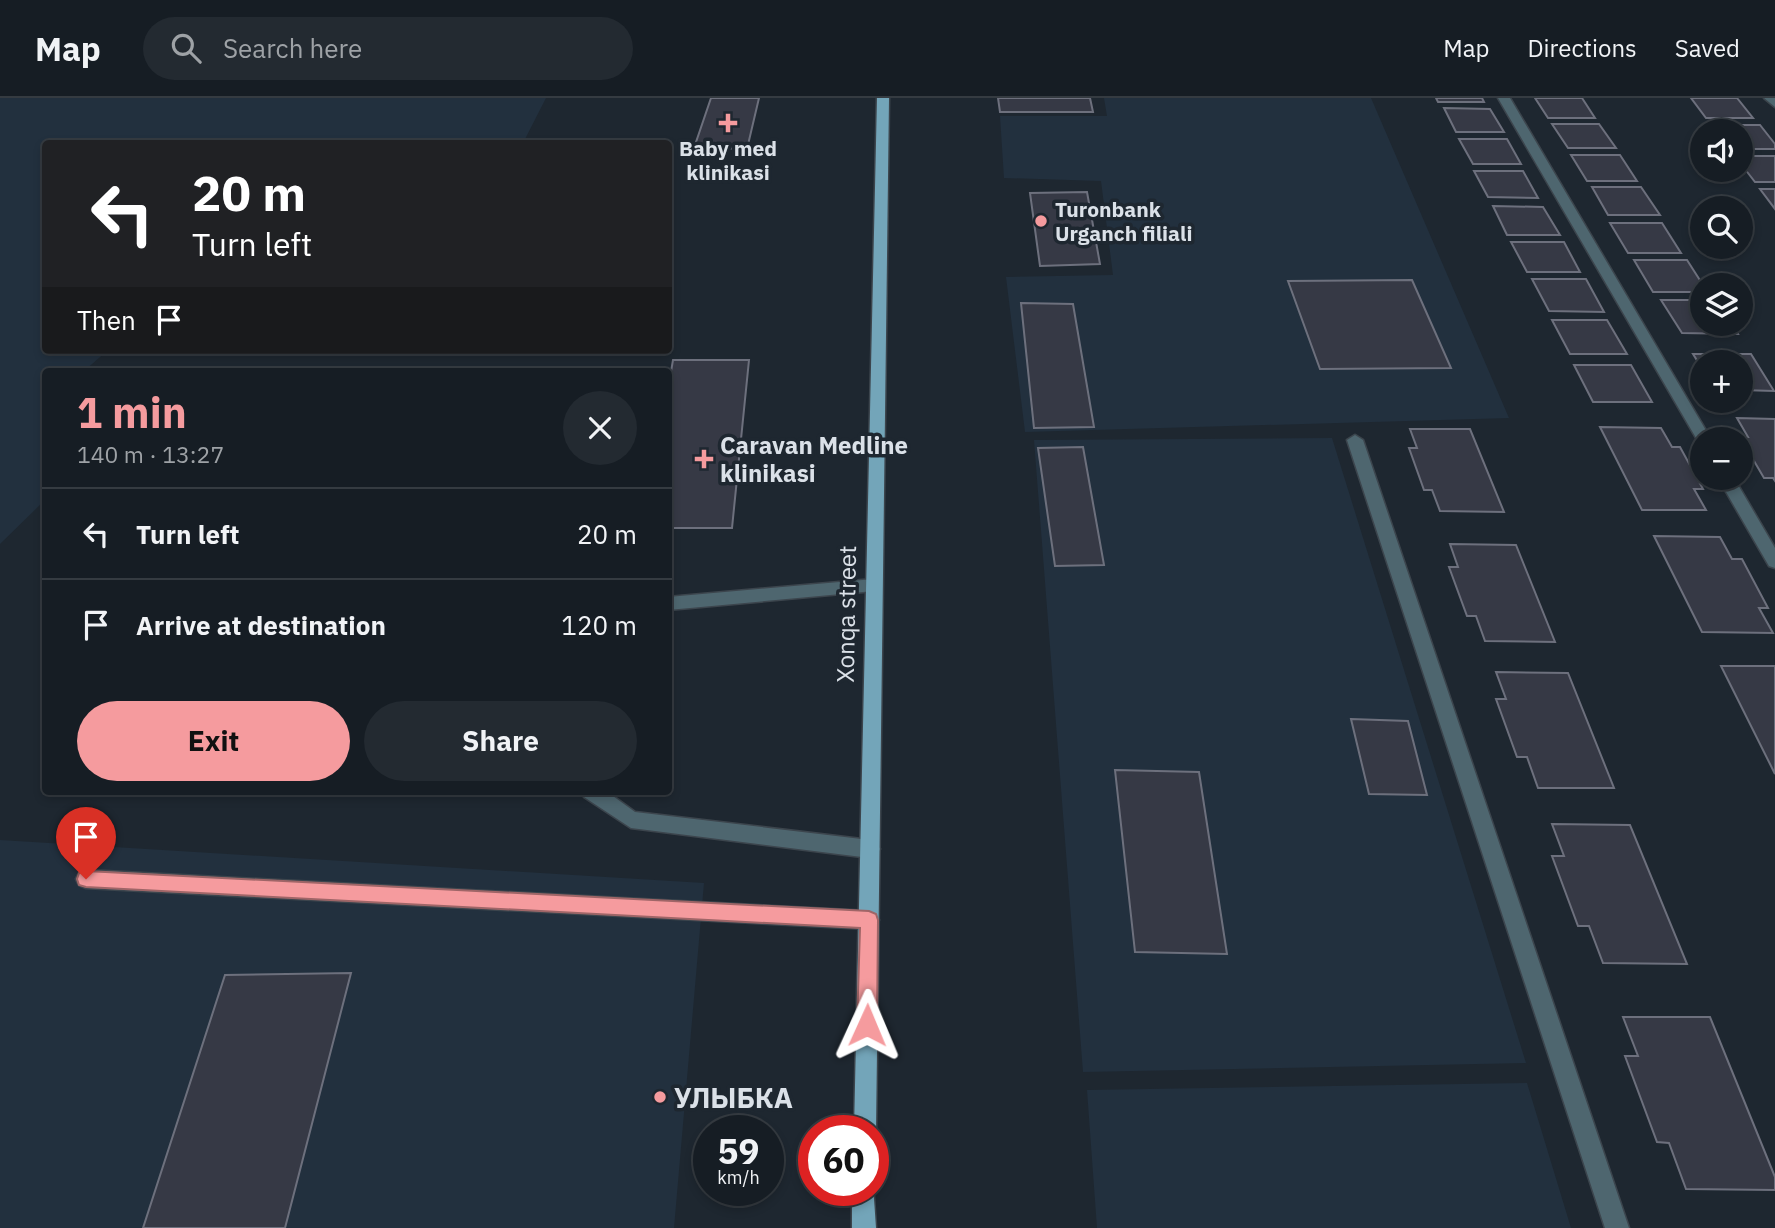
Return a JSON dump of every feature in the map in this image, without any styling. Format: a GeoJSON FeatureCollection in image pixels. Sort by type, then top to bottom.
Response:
{"type":"FeatureCollection","features":[{"type":"Feature","properties":{"kind":"main road","name":"Xonqa street"},"geometry":{"type":"LineString","coordinates":[[865,1115],[883,98]]}},
{"type":"Feature","properties":{"kind":"main road"},"geometry":{"type":"LineString","coordinates":[[863,1228],[864,1206]]}},
{"type":"Feature","properties":{"kind":"street"},"geometry":{"type":"LineString","coordinates":[[1504,98],[1697,427]]}},
{"type":"Feature","properties":{"kind":"street"},"geometry":{"type":"LineString","coordinates":[[1770,98],[1775,104]]}},
{"type":"Feature","properties":{"kind":"street"},"geometry":{"type":"LineString","coordinates":[[1355,440],[1617,1228]]}},
{"type":"Feature","properties":{"kind":"street"},"geometry":{"type":"LineString","coordinates":[[1733,490],[1775,562]]}},
{"type":"Feature","properties":{"kind":"street"},"geometry":{"type":"LineString","coordinates":[[672,604],[874,585]]}},
{"type":"Feature","properties":{"kind":"street"},"geometry":{"type":"LineString","coordinates":[[597,795],[631,820],[870,849]]}},
{"type":"Feature","properties":{"kind":"street"},"geometry":{"type":"LineString","coordinates":[[86,879],[869,920]]}},
{"type":"Feature","properties":{"kind":"shaded area"},"geometry":{"type":"Polygon","coordinates":[[[0,98],[546,98],[525,140],[42,140],[42,354],[103,354],[87,368],[42,368],[42,503],[0,544],[0,98]]]}},
{"type":"Feature","properties":{"kind":"shaded area"},"geometry":{"type":"Polygon","coordinates":[[[1104,98],[1371,98],[1509,418],[1025,432],[1006,277],[1113,275],[1101,181],[1004,178],[1000,116],[1107,116],[1104,98]]]}},
{"type":"Feature","properties":{"kind":"shaded area"},"geometry":{"type":"Polygon","coordinates":[[[1332,438],[1526,1063],[1083,1072],[1034,440],[1332,438]]]}},
{"type":"Feature","properties":{"kind":"shaded area"},"geometry":{"type":"Polygon","coordinates":[[[0,840],[704,883],[674,1228],[0,1228],[0,840]]]}},
{"type":"Feature","properties":{"kind":"shaded area"},"geometry":{"type":"Polygon","coordinates":[[[1527,1083],[1571,1228],[1097,1228],[1087,1090],[1527,1083]]]}},
{"type":"Feature","properties":{"kind":"building","name":"Baby med klinikasi"},"geometry":{"type":"Polygon","coordinates":[[[711,98],[759,98],[747,149],[694,148],[711,98]]]}},
{"type":"Feature","properties":{"kind":"building"},"geometry":{"type":"Polygon","coordinates":[[[998,98],[1090,98],[1093,112],[1000,112],[998,98]]]}},
{"type":"Feature","properties":{"kind":"building"},"geometry":{"type":"Polygon","coordinates":[[[1436,98],[1482,98],[1484,102],[1438,102],[1436,98]]]}},
{"type":"Feature","properties":{"kind":"building"},"geometry":{"type":"Polygon","coordinates":[[[1535,98],[1582,98],[1595,118],[1548,118],[1535,98]]]}},
{"type":"Feature","properties":{"kind":"building"},"geometry":{"type":"Polygon","coordinates":[[[1691,98],[1737,98],[1753,118],[1706,118],[1691,98]]]}},
{"type":"Feature","properties":{"kind":"building"},"geometry":{"type":"Polygon","coordinates":[[[1444,108],[1490,109],[1504,132],[1456,132],[1444,108]]]}},
{"type":"Feature","properties":{"kind":"building"},"geometry":{"type":"Polygon","coordinates":[[[1552,124],[1599,124],[1616,148],[1568,148],[1552,124]]]}},
{"type":"Feature","properties":{"kind":"building"},"geometry":{"type":"Polygon","coordinates":[[[1753,125],[1760,125],[1775,144],[1775,149],[1753,149],[1753,125]]]}},
{"type":"Feature","properties":{"kind":"building"},"geometry":{"type":"Polygon","coordinates":[[[1459,139],[1507,139],[1521,164],[1473,164],[1459,139]]]}},
{"type":"Feature","properties":{"kind":"building"},"geometry":{"type":"Polygon","coordinates":[[[1571,155],[1620,155],[1637,181],[1587,181],[1571,155]]]}},
{"type":"Feature","properties":{"kind":"building"},"geometry":{"type":"Polygon","coordinates":[[[1753,156],[1775,156],[1775,182],[1755,182],[1753,156]]]}},
{"type":"Feature","properties":{"kind":"building"},"geometry":{"type":"Polygon","coordinates":[[[1474,171],[1523,171],[1538,198],[1488,197],[1474,171]]]}},
{"type":"Feature","properties":{"kind":"building"},"geometry":{"type":"Polygon","coordinates":[[[1592,187],[1641,187],[1660,215],[1608,215],[1592,187]]]}},
{"type":"Feature","properties":{"kind":"building"},"geometry":{"type":"Polygon","coordinates":[[[1760,189],[1775,189],[1775,209],[1760,189]]]}},
{"type":"Feature","properties":{"kind":"building"},"geometry":{"type":"Polygon","coordinates":[[[1087,192],[1100,264],[1040,266],[1030,193],[1087,192]]]}},
{"type":"Feature","properties":{"kind":"building"},"geometry":{"type":"Polygon","coordinates":[[[1493,206],[1543,207],[1560,235],[1507,235],[1493,206]]]}},
{"type":"Feature","properties":{"kind":"building"},"geometry":{"type":"Polygon","coordinates":[[[1610,223],[1662,223],[1681,253],[1628,253],[1610,223]]]}},
{"type":"Feature","properties":{"kind":"building"},"geometry":{"type":"Polygon","coordinates":[[[1511,242],[1564,242],[1580,272],[1527,272],[1511,242]]]}},
{"type":"Feature","properties":{"kind":"building"},"geometry":{"type":"Polygon","coordinates":[[[1634,260],[1687,260],[1695,273],[1690,273],[1690,292],[1653,292],[1634,260]]]}},
{"type":"Feature","properties":{"kind":"building"},"geometry":{"type":"Polygon","coordinates":[[[1532,279],[1586,279],[1604,312],[1549,311],[1532,279]]]}},
{"type":"Feature","properties":{"kind":"building"},"geometry":{"type":"Polygon","coordinates":[[[1412,280],[1451,368],[1320,369],[1288,281],[1412,280]]]}},
{"type":"Feature","properties":{"kind":"building"},"geometry":{"type":"Polygon","coordinates":[[[1661,300],[1690,300],[1690,333],[1682,333],[1661,300]]]}},
{"type":"Feature","properties":{"kind":"building"},"geometry":{"type":"Polygon","coordinates":[[[1021,303],[1073,304],[1094,427],[1034,428],[1021,303]]]}},
{"type":"Feature","properties":{"kind":"building"},"geometry":{"type":"Polygon","coordinates":[[[1552,320],[1607,320],[1627,354],[1570,354],[1552,320]]]}},
{"type":"Feature","properties":{"kind":"building"},"geometry":{"type":"Polygon","coordinates":[[[1753,357],[1774,391],[1753,390],[1753,357]]]}},
{"type":"Feature","properties":{"kind":"building","name":"Caravan Medline klinikasi"},"geometry":{"type":"Polygon","coordinates":[[[673,360],[749,360],[732,528],[672,528],[673,360]]]}},
{"type":"Feature","properties":{"kind":"building"},"geometry":{"type":"Polygon","coordinates":[[[1574,365],[1631,365],[1652,402],[1593,402],[1574,365]]]}},
{"type":"Feature","properties":{"kind":"building"},"geometry":{"type":"Polygon","coordinates":[[[1737,418],[1775,419],[1775,481],[1773,478],[1764,478],[1753,459],[1753,427],[1742,427],[1737,418]]]}},
{"type":"Feature","properties":{"kind":"building"},"geometry":{"type":"Polygon","coordinates":[[[1600,427],[1661,428],[1672,447],[1680,447],[1690,465],[1690,490],[1695,490],[1706,510],[1642,510],[1600,427]]]}},
{"type":"Feature","properties":{"kind":"building"},"geometry":{"type":"Polygon","coordinates":[[[1410,429],[1470,429],[1504,512],[1440,511],[1432,490],[1424,490],[1409,448],[1417,448],[1410,429]]]}},
{"type":"Feature","properties":{"kind":"building"},"geometry":{"type":"Polygon","coordinates":[[[1083,447],[1104,565],[1055,566],[1038,448],[1083,447]]]}},
{"type":"Feature","properties":{"kind":"building"},"geometry":{"type":"Polygon","coordinates":[[[1654,536],[1720,537],[1732,559],[1742,559],[1768,608],[1759,608],[1773,633],[1702,632],[1654,536]]]}},
{"type":"Feature","properties":{"kind":"building"},"geometry":{"type":"Polygon","coordinates":[[[1450,544],[1516,545],[1555,642],[1485,641],[1476,616],[1467,616],[1449,567],[1458,567],[1450,544]]]}},
{"type":"Feature","properties":{"kind":"building"},"geometry":{"type":"Polygon","coordinates":[[[1721,666],[1775,666],[1775,774],[1721,666]]]}},
{"type":"Feature","properties":{"kind":"building"},"geometry":{"type":"Polygon","coordinates":[[[1496,672],[1568,673],[1614,788],[1538,788],[1527,757],[1517,757],[1496,699],[1506,699],[1496,672]]]}},
{"type":"Feature","properties":{"kind":"building"},"geometry":{"type":"Polygon","coordinates":[[[1351,719],[1408,721],[1427,795],[1369,794],[1351,719]]]}},
{"type":"Feature","properties":{"kind":"building"},"geometry":{"type":"Polygon","coordinates":[[[1115,770],[1199,772],[1227,954],[1135,952],[1115,770]]]}},
{"type":"Feature","properties":{"kind":"building"},"geometry":{"type":"Polygon","coordinates":[[[1552,824],[1630,825],[1687,964],[1603,963],[1589,926],[1578,926],[1552,856],[1564,856],[1552,824]]]}},
{"type":"Feature","properties":{"kind":"building"},"geometry":{"type":"Polygon","coordinates":[[[351,973],[285,1228],[143,1228],[225,975],[351,973]]]}},
{"type":"Feature","properties":{"kind":"building"},"geometry":{"type":"Polygon","coordinates":[[[1623,1017],[1710,1017],[1775,1177],[1775,1190],[1686,1189],[1669,1143],[1657,1142],[1625,1056],[1638,1056],[1623,1017]]]}},
{"type":"Feature","properties":{"kind":"place","name":"Baby med klinikasi"},"geometry":{"type":"Point","coordinates":[728,123]}},
{"type":"Feature","properties":{"kind":"place","name":"Turonbank Urganch filiali"},"geometry":{"type":"Point","coordinates":[1041,221]}},
{"type":"Feature","properties":{"kind":"place","name":"Caravan Medline klinikasi"},"geometry":{"type":"Point","coordinates":[704,459]}},
{"type":"Feature","properties":{"kind":"place","name":"УЛЫБКА"},"geometry":{"type":"Point","coordinates":[660,1097]}},
{"type":"Feature","properties":{"kind":"route"},"geometry":{"type":"LineString","coordinates":[[86,879],[869,920],[867,1025]]}}]}
